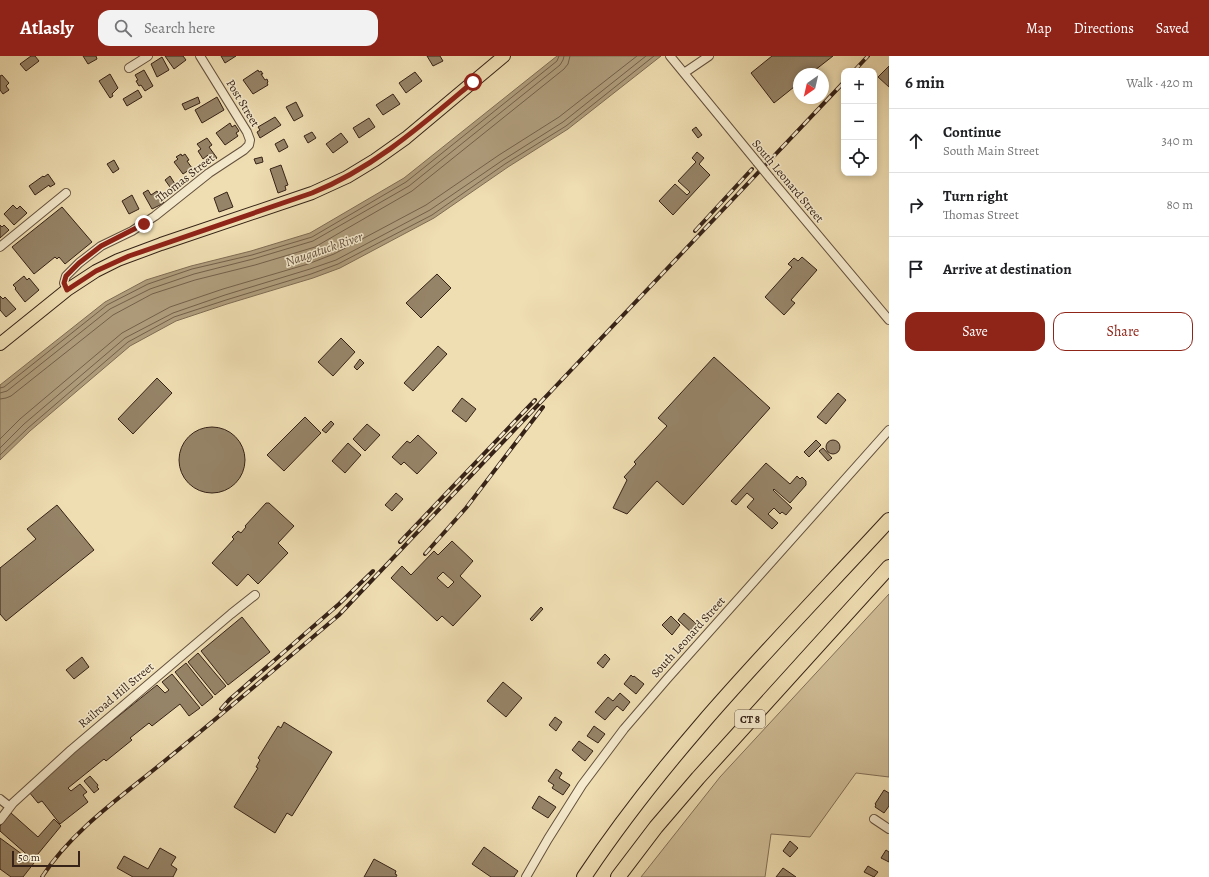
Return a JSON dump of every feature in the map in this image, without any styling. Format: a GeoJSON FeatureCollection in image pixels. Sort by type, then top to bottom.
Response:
{"type":"FeatureCollection","features":[{"type":"Feature","properties":{"kind":"highway","name":"CT 8"},"geometry":{"type":"LineString","coordinates":[[584,877],[620,824],[673,758],[738,684],[889,520]]}},
{"type":"Feature","properties":{"kind":"highway","name":"CT 8"},"geometry":{"type":"LineString","coordinates":[[618,877],[656,827],[698,778],[889,567]]}},
{"type":"Feature","properties":{"kind":"main road"},"geometry":{"type":"LineString","coordinates":[[0,344],[67,290],[96,271],[123,258],[312,193],[347,177],[375,160],[406,138],[504,56]]}},
{"type":"Feature","properties":{"kind":"street"},"geometry":{"type":"LineString","coordinates":[[130,68],[148,56]]}},
{"type":"Feature","properties":{"kind":"street","name":"Post Street"},"geometry":{"type":"LineString","coordinates":[[200,56],[247,132],[250,138],[250,143]]}},
{"type":"Feature","properties":{"kind":"street"},"geometry":{"type":"LineString","coordinates":[[684,73],[709,56]]}},
{"type":"Feature","properties":{"kind":"street","name":"South Leonard Street"},"geometry":{"type":"LineString","coordinates":[[670,57],[889,320]]}},
{"type":"Feature","properties":{"kind":"street","name":"Thomas Street"},"geometry":{"type":"LineString","coordinates":[[67,290],[64,283],[66,276],[86,258],[101,246],[132,231],[155,216],[209,173],[244,150],[250,143]]}},
{"type":"Feature","properties":{"kind":"street"},"geometry":{"type":"LineString","coordinates":[[0,247],[66,193]]}},
{"type":"Feature","properties":{"kind":"street","name":"South Leonard Street"},"geometry":{"type":"LineString","coordinates":[[526,877],[578,791],[624,729],[667,678],[889,430]]}},
{"type":"Feature","properties":{"kind":"street","name":"Railroad Hill Street"},"geometry":{"type":"LineString","coordinates":[[0,820],[10,807],[71,750],[223,620],[255,595]]}},
{"type":"Feature","properties":{"kind":"street"},"geometry":{"type":"LineString","coordinates":[[0,799],[10,807]]}},
{"type":"Feature","properties":{"kind":"street"},"geometry":{"type":"LineString","coordinates":[[874,819],[889,829]]}},
{"type":"Feature","properties":{"kind":"shaded area"},"geometry":{"type":"Polygon","coordinates":[[[889,594],[889,777],[856,773],[810,837],[771,834],[765,877],[641,877],[720,777],[889,594]]]}},
{"type":"Feature","properties":{"kind":"water","name":"Naugatuck River"},"geometry":{"type":"Polygon","coordinates":[[[557,56],[661,56],[568,129],[508,167],[434,218],[340,268],[313,278],[176,321],[130,346],[30,431],[0,460],[0,385],[105,302],[146,280],[310,233],[404,178],[557,56]]]}},
{"type":"Feature","properties":{"kind":"building"},"geometry":{"type":"Polygon","coordinates":[[[31,56],[35,56],[39,61],[26,71],[20,64],[31,56]]]}},
{"type":"Feature","properties":{"kind":"building"},"geometry":{"type":"Polygon","coordinates":[[[83,56],[96,56],[97,59],[88,64],[83,56]]]}},
{"type":"Feature","properties":{"kind":"building"},"geometry":{"type":"Polygon","coordinates":[[[165,56],[183,56],[186,60],[174,69],[165,56]]]}},
{"type":"Feature","properties":{"kind":"building"},"geometry":{"type":"Polygon","coordinates":[[[221,56],[236,56],[225,63],[221,56]]]}},
{"type":"Feature","properties":{"kind":"building"},"geometry":{"type":"Polygon","coordinates":[[[427,56],[440,56],[443,61],[433,66],[427,56]]]}},
{"type":"Feature","properties":{"kind":"building"},"geometry":{"type":"Polygon","coordinates":[[[772,56],[833,56],[818,68],[793,68],[793,88],[774,103],[751,73],[772,56]]]}},
{"type":"Feature","properties":{"kind":"building"},"geometry":{"type":"Polygon","coordinates":[[[162,57],[169,70],[157,77],[151,64],[162,57]]]}},
{"type":"Feature","properties":{"kind":"building"},"geometry":{"type":"Polygon","coordinates":[[[889,66],[889,87],[878,77],[889,66]]]}},
{"type":"Feature","properties":{"kind":"building"},"geometry":{"type":"Polygon","coordinates":[[[144,70],[153,86],[145,91],[141,85],[139,86],[135,75],[144,70]]]}},
{"type":"Feature","properties":{"kind":"building"},"geometry":{"type":"Polygon","coordinates":[[[258,70],[259,72],[261,71],[263,74],[261,74],[265,80],[267,79],[268,85],[253,94],[243,80],[258,70]]]}},
{"type":"Feature","properties":{"kind":"building"},"geometry":{"type":"Polygon","coordinates":[[[415,72],[422,81],[406,93],[399,83],[415,72]]]}},
{"type":"Feature","properties":{"kind":"building"},"geometry":{"type":"Polygon","coordinates":[[[110,74],[118,88],[110,98],[99,81],[110,74]]]}},
{"type":"Feature","properties":{"kind":"building"},"geometry":{"type":"Polygon","coordinates":[[[2,75],[9,83],[6,86],[9,90],[3,94],[0,90],[0,76],[2,75]]]}},
{"type":"Feature","properties":{"kind":"building"},"geometry":{"type":"Polygon","coordinates":[[[138,90],[142,97],[127,106],[123,99],[138,90]]]}},
{"type":"Feature","properties":{"kind":"building"},"geometry":{"type":"Polygon","coordinates":[[[393,94],[400,104],[383,115],[376,105],[393,94]]]}},
{"type":"Feature","properties":{"kind":"building"},"geometry":{"type":"Polygon","coordinates":[[[198,97],[200,103],[185,110],[182,104],[198,97]]]}},
{"type":"Feature","properties":{"kind":"building"},"geometry":{"type":"Polygon","coordinates":[[[217,97],[224,110],[202,123],[195,110],[217,97]]]}},
{"type":"Feature","properties":{"kind":"building"},"geometry":{"type":"Polygon","coordinates":[[[296,102],[303,116],[294,121],[286,107],[296,102]]]}},
{"type":"Feature","properties":{"kind":"building"},"geometry":{"type":"Polygon","coordinates":[[[275,117],[281,125],[260,138],[257,132],[260,130],[258,127],[275,117]]]}},
{"type":"Feature","properties":{"kind":"building"},"geometry":{"type":"Polygon","coordinates":[[[369,118],[375,127],[359,138],[353,128],[369,118]]]}},
{"type":"Feature","properties":{"kind":"building"},"geometry":{"type":"Polygon","coordinates":[[[230,123],[232,127],[235,125],[239,131],[236,133],[238,136],[225,145],[216,133],[230,123]]]}},
{"type":"Feature","properties":{"kind":"building"},"geometry":{"type":"Polygon","coordinates":[[[696,127],[702,135],[698,138],[692,130],[696,127]]]}},
{"type":"Feature","properties":{"kind":"building"},"geometry":{"type":"Polygon","coordinates":[[[312,132],[316,138],[308,143],[304,136],[312,132]]]}},
{"type":"Feature","properties":{"kind":"building"},"geometry":{"type":"Polygon","coordinates":[[[341,133],[348,142],[333,153],[326,144],[341,133]]]}},
{"type":"Feature","properties":{"kind":"building"},"geometry":{"type":"Polygon","coordinates":[[[207,138],[212,145],[209,147],[217,158],[212,161],[208,155],[203,159],[198,151],[201,149],[197,144],[207,138]]]}},
{"type":"Feature","properties":{"kind":"building"},"geometry":{"type":"Polygon","coordinates":[[[284,139],[288,147],[279,152],[275,144],[284,139]]]}},
{"type":"Feature","properties":{"kind":"building"},"geometry":{"type":"Polygon","coordinates":[[[697,152],[704,158],[699,164],[710,175],[673,215],[659,201],[675,184],[687,195],[690,192],[678,181],[696,162],[692,158],[697,152]]]}},
{"type":"Feature","properties":{"kind":"building"},"geometry":{"type":"Polygon","coordinates":[[[181,154],[182,156],[185,154],[189,160],[187,161],[192,168],[183,174],[174,162],[178,159],[176,157],[181,154]]]}},
{"type":"Feature","properties":{"kind":"building"},"geometry":{"type":"Polygon","coordinates":[[[262,157],[263,162],[256,164],[254,159],[262,157]]]}},
{"type":"Feature","properties":{"kind":"building"},"geometry":{"type":"Polygon","coordinates":[[[114,160],[119,169],[113,173],[107,164],[114,160]]]}},
{"type":"Feature","properties":{"kind":"building"},"geometry":{"type":"Polygon","coordinates":[[[281,165],[288,185],[285,186],[286,190],[278,193],[270,169],[281,165]]]}},
{"type":"Feature","properties":{"kind":"building"},"geometry":{"type":"Polygon","coordinates":[[[48,174],[55,184],[50,187],[49,185],[35,195],[29,186],[48,174]]]}},
{"type":"Feature","properties":{"kind":"building"},"geometry":{"type":"Polygon","coordinates":[[[170,176],[175,184],[170,187],[165,180],[170,176]]]}},
{"type":"Feature","properties":{"kind":"building"},"geometry":{"type":"Polygon","coordinates":[[[148,190],[151,195],[157,191],[164,203],[152,209],[143,193],[148,190]]]}},
{"type":"Feature","properties":{"kind":"building"},"geometry":{"type":"Polygon","coordinates":[[[227,192],[233,207],[219,212],[214,198],[227,192]]]}},
{"type":"Feature","properties":{"kind":"building"},"geometry":{"type":"Polygon","coordinates":[[[132,195],[139,209],[129,214],[122,201],[132,195]]]}},
{"type":"Feature","properties":{"kind":"building"},"geometry":{"type":"Polygon","coordinates":[[[13,205],[17,209],[20,206],[27,213],[14,225],[4,214],[13,205]]]}},
{"type":"Feature","properties":{"kind":"building"},"geometry":{"type":"Polygon","coordinates":[[[62,207],[92,242],[65,264],[59,257],[57,259],[55,257],[34,274],[12,247],[62,207]]]}},
{"type":"Feature","properties":{"kind":"building"},"geometry":{"type":"Polygon","coordinates":[[[0,225],[2,227],[4,225],[9,230],[0,238],[0,225]]]}},
{"type":"Feature","properties":{"kind":"building"},"geometry":{"type":"Polygon","coordinates":[[[802,257],[817,270],[791,300],[795,303],[784,315],[765,297],[792,267],[788,264],[794,258],[798,261],[802,257]]]}},
{"type":"Feature","properties":{"kind":"building"},"geometry":{"type":"Polygon","coordinates":[[[437,274],[451,288],[421,318],[406,303],[437,274]]]}},
{"type":"Feature","properties":{"kind":"building"},"geometry":{"type":"Polygon","coordinates":[[[24,276],[27,280],[29,278],[39,290],[25,302],[13,285],[24,276]]]}},
{"type":"Feature","properties":{"kind":"building"},"geometry":{"type":"Polygon","coordinates":[[[0,296],[3,299],[5,297],[16,309],[6,317],[0,310],[0,296]]]}},
{"type":"Feature","properties":{"kind":"building"},"geometry":{"type":"Polygon","coordinates":[[[341,338],[355,352],[333,376],[318,362],[341,338]]]}},
{"type":"Feature","properties":{"kind":"building"},"geometry":{"type":"Polygon","coordinates":[[[438,346],[447,354],[413,391],[404,383],[438,346]]]}},
{"type":"Feature","properties":{"kind":"building"},"geometry":{"type":"Polygon","coordinates":[[[714,357],[770,408],[683,505],[657,481],[627,514],[613,508],[627,480],[624,477],[636,464],[634,462],[667,426],[658,418],[714,357]]]}},
{"type":"Feature","properties":{"kind":"building"},"geometry":{"type":"Polygon","coordinates":[[[360,359],[364,363],[357,370],[354,367],[360,359]]]}},
{"type":"Feature","properties":{"kind":"building"},"geometry":{"type":"Polygon","coordinates":[[[157,378],[172,393],[133,434],[118,419],[157,378]]]}},
{"type":"Feature","properties":{"kind":"building"},"geometry":{"type":"Polygon","coordinates":[[[838,393],[846,400],[826,424],[817,417],[838,393]]]}},
{"type":"Feature","properties":{"kind":"building"},"geometry":{"type":"Polygon","coordinates":[[[462,398],[476,409],[466,422],[452,411],[462,398]]]}},
{"type":"Feature","properties":{"kind":"building"},"geometry":{"type":"Polygon","coordinates":[[[305,417],[321,433],[284,471],[267,455],[305,417]]]}},
{"type":"Feature","properties":{"kind":"building"},"geometry":{"type":"Polygon","coordinates":[[[331,421],[334,424],[326,433],[322,430],[331,421]]]}},
{"type":"Feature","properties":{"kind":"building"},"geometry":{"type":"Polygon","coordinates":[[[367,424],[380,435],[365,451],[353,439],[367,424]]]}},
{"type":"Feature","properties":{"kind":"building"},"geometry":{"type":"Polygon","coordinates":[[[212,427],[224,430],[235,437],[242,448],[245,460],[242,472],[235,483],[224,490],[212,493],[200,490],[189,483],[182,472],[179,460],[182,448],[189,437],[200,430],[212,427]]]}},
{"type":"Feature","properties":{"kind":"building"},"geometry":{"type":"Polygon","coordinates":[[[418,435],[437,453],[417,474],[404,462],[401,465],[392,457],[407,441],[410,443],[418,435]]]}},
{"type":"Feature","properties":{"kind":"building"},"geometry":{"type":"Polygon","coordinates":[[[816,440],[821,445],[809,457],[804,452],[816,440]]]}},
{"type":"Feature","properties":{"kind":"building"},"geometry":{"type":"Polygon","coordinates":[[[833,440],[838,442],[840,447],[838,452],[833,454],[828,452],[826,447],[828,442],[833,440]]]}},
{"type":"Feature","properties":{"kind":"building"},"geometry":{"type":"Polygon","coordinates":[[[348,443],[361,455],[345,473],[332,461],[348,443]]]}},
{"type":"Feature","properties":{"kind":"building"},"geometry":{"type":"Polygon","coordinates":[[[823,448],[832,458],[828,461],[819,451],[823,448]]]}},
{"type":"Feature","properties":{"kind":"building"},"geometry":{"type":"Polygon","coordinates":[[[766,463],[790,484],[797,476],[800,479],[802,477],[806,481],[806,485],[790,503],[774,489],[773,490],[792,508],[786,515],[782,512],[780,514],[774,508],[768,514],[778,523],[772,529],[747,507],[754,499],[747,493],[736,505],[731,501],[766,463]]]}},
{"type":"Feature","properties":{"kind":"building"},"geometry":{"type":"Polygon","coordinates":[[[396,493],[403,499],[392,511],[385,505],[396,493]]]}},
{"type":"Feature","properties":{"kind":"building"},"geometry":{"type":"Polygon","coordinates":[[[266,503],[269,503],[294,526],[278,543],[288,553],[258,584],[248,574],[237,586],[212,563],[234,539],[232,537],[238,531],[241,533],[246,527],[245,526],[266,503]]]}},
{"type":"Feature","properties":{"kind":"building"},"geometry":{"type":"Polygon","coordinates":[[[57,505],[94,550],[6,621],[0,614],[0,568],[36,539],[27,529],[57,505]]]}},
{"type":"Feature","properties":{"kind":"building"},"geometry":{"type":"Polygon","coordinates":[[[452,541],[473,561],[460,576],[481,596],[453,626],[442,616],[437,621],[391,578],[402,566],[411,575],[434,551],[438,555],[452,541]],[[443,572],[437,578],[448,588],[454,582],[443,572]]]}},
{"type":"Feature","properties":{"kind":"building"},"geometry":{"type":"Polygon","coordinates":[[[541,607],[543,609],[532,621],[530,619],[541,607]]]}},
{"type":"Feature","properties":{"kind":"building"},"geometry":{"type":"Polygon","coordinates":[[[684,613],[701,628],[694,635],[678,620],[684,613]]]}},
{"type":"Feature","properties":{"kind":"building"},"geometry":{"type":"Polygon","coordinates":[[[671,616],[680,625],[672,635],[662,625],[671,616]]]}},
{"type":"Feature","properties":{"kind":"building"},"geometry":{"type":"Polygon","coordinates":[[[242,617],[270,652],[228,685],[201,651],[242,617]]]}},
{"type":"Feature","properties":{"kind":"building"},"geometry":{"type":"Polygon","coordinates":[[[198,653],[226,686],[215,695],[188,662],[198,653]]]}},
{"type":"Feature","properties":{"kind":"building"},"geometry":{"type":"Polygon","coordinates":[[[605,654],[610,659],[603,668],[597,663],[605,654]]]}},
{"type":"Feature","properties":{"kind":"building"},"geometry":{"type":"Polygon","coordinates":[[[82,657],[89,667],[74,679],[66,670],[82,657]]]}},
{"type":"Feature","properties":{"kind":"building"},"geometry":{"type":"Polygon","coordinates":[[[186,663],[213,697],[202,706],[175,672],[186,663]]]}},
{"type":"Feature","properties":{"kind":"building"},"geometry":{"type":"Polygon","coordinates":[[[172,674],[200,708],[189,716],[180,704],[152,726],[149,723],[130,738],[132,740],[106,761],[104,759],[68,788],[71,791],[80,784],[87,792],[83,795],[88,802],[60,824],[42,801],[38,803],[29,792],[51,774],[49,772],[157,685],[165,693],[169,690],[162,682],[172,674]]]}},
{"type":"Feature","properties":{"kind":"building"},"geometry":{"type":"Polygon","coordinates":[[[631,675],[644,684],[636,694],[624,684],[631,675]]]}},
{"type":"Feature","properties":{"kind":"building"},"geometry":{"type":"Polygon","coordinates":[[[503,682],[522,698],[506,717],[487,701],[503,682]]]}},
{"type":"Feature","properties":{"kind":"building"},"geometry":{"type":"Polygon","coordinates":[[[620,693],[630,702],[623,711],[617,706],[605,720],[595,712],[608,697],[613,701],[620,693]]]}},
{"type":"Feature","properties":{"kind":"building"},"geometry":{"type":"Polygon","coordinates":[[[555,717],[562,722],[556,731],[549,725],[555,717]]]}},
{"type":"Feature","properties":{"kind":"building"},"geometry":{"type":"Polygon","coordinates":[[[284,722],[332,752],[292,816],[287,813],[275,833],[234,807],[258,768],[256,767],[260,760],[258,758],[278,726],[281,728],[284,722]]]}},
{"type":"Feature","properties":{"kind":"building"},"geometry":{"type":"Polygon","coordinates":[[[594,726],[605,734],[598,743],[587,736],[594,726]]]}},
{"type":"Feature","properties":{"kind":"building"},"geometry":{"type":"Polygon","coordinates":[[[579,741],[593,751],[585,761],[572,750],[579,741]]]}},
{"type":"Feature","properties":{"kind":"building"},"geometry":{"type":"Polygon","coordinates":[[[556,769],[562,773],[559,778],[570,785],[563,795],[552,788],[554,785],[548,781],[556,769]]]}},
{"type":"Feature","properties":{"kind":"building"},"geometry":{"type":"Polygon","coordinates":[[[90,776],[98,785],[97,787],[99,789],[94,793],[84,781],[90,776]]]}},
{"type":"Feature","properties":{"kind":"building"},"geometry":{"type":"Polygon","coordinates":[[[884,790],[889,793],[889,806],[884,813],[875,807],[875,804],[884,790]]]}},
{"type":"Feature","properties":{"kind":"building"},"geometry":{"type":"Polygon","coordinates":[[[539,796],[556,807],[548,818],[532,808],[539,796]]]}},
{"type":"Feature","properties":{"kind":"building"},"geometry":{"type":"Polygon","coordinates":[[[11,813],[38,837],[54,819],[61,826],[33,860],[0,831],[0,826],[11,813]]]}},
{"type":"Feature","properties":{"kind":"building"},"geometry":{"type":"Polygon","coordinates":[[[0,838],[34,863],[23,877],[11,877],[0,869],[0,838]]]}},
{"type":"Feature","properties":{"kind":"building"},"geometry":{"type":"Polygon","coordinates":[[[790,841],[798,848],[790,857],[783,851],[790,841]]]}},
{"type":"Feature","properties":{"kind":"building"},"geometry":{"type":"Polygon","coordinates":[[[484,847],[518,871],[514,877],[491,877],[472,864],[484,847]]]}},
{"type":"Feature","properties":{"kind":"building"},"geometry":{"type":"Polygon","coordinates":[[[160,848],[176,857],[171,865],[177,869],[173,877],[133,877],[117,868],[124,856],[148,869],[160,848]]]}},
{"type":"Feature","properties":{"kind":"building"},"geometry":{"type":"Polygon","coordinates":[[[886,850],[889,852],[889,862],[881,858],[886,850]]]}},
{"type":"Feature","properties":{"kind":"building"},"geometry":{"type":"Polygon","coordinates":[[[374,859],[396,871],[396,877],[364,877],[374,859]]]}},
{"type":"Feature","properties":{"kind":"building"},"geometry":{"type":"Polygon","coordinates":[[[868,866],[878,872],[874,877],[864,872],[868,866]]]}},
{"type":"Feature","properties":{"kind":"building"},"geometry":{"type":"Polygon","coordinates":[[[783,868],[796,877],[776,877],[783,868]]]}},
{"type":"Feature","properties":{"kind":"railway"},"geometry":{"type":"LineString","coordinates":[[857,68],[868,56]]}},
{"type":"Feature","properties":{"kind":"railway"},"geometry":{"type":"LineString","coordinates":[[42,877],[54,860],[84,828],[339,615],[841,85]]}},
{"type":"Feature","properties":{"kind":"railway"},"geometry":{"type":"LineString","coordinates":[[695,231],[752,169]]}},
{"type":"Feature","properties":{"kind":"railway"},"geometry":{"type":"LineString","coordinates":[[400,542],[535,400]]}},
{"type":"Feature","properties":{"kind":"railway"},"geometry":{"type":"LineString","coordinates":[[425,554],[466,508],[543,407]]}},
{"type":"Feature","properties":{"kind":"railway"},"geometry":{"type":"LineString","coordinates":[[221,709],[229,700],[339,604],[373,571]]}},
{"type":"Feature","properties":{"kind":"route"},"geometry":{"type":"LineString","coordinates":[[144,224],[101,246],[79,263],[66,276],[64,283],[67,290],[96,271],[118,260],[312,193],[339,182],[375,160],[406,138],[473,82]]}}]}
